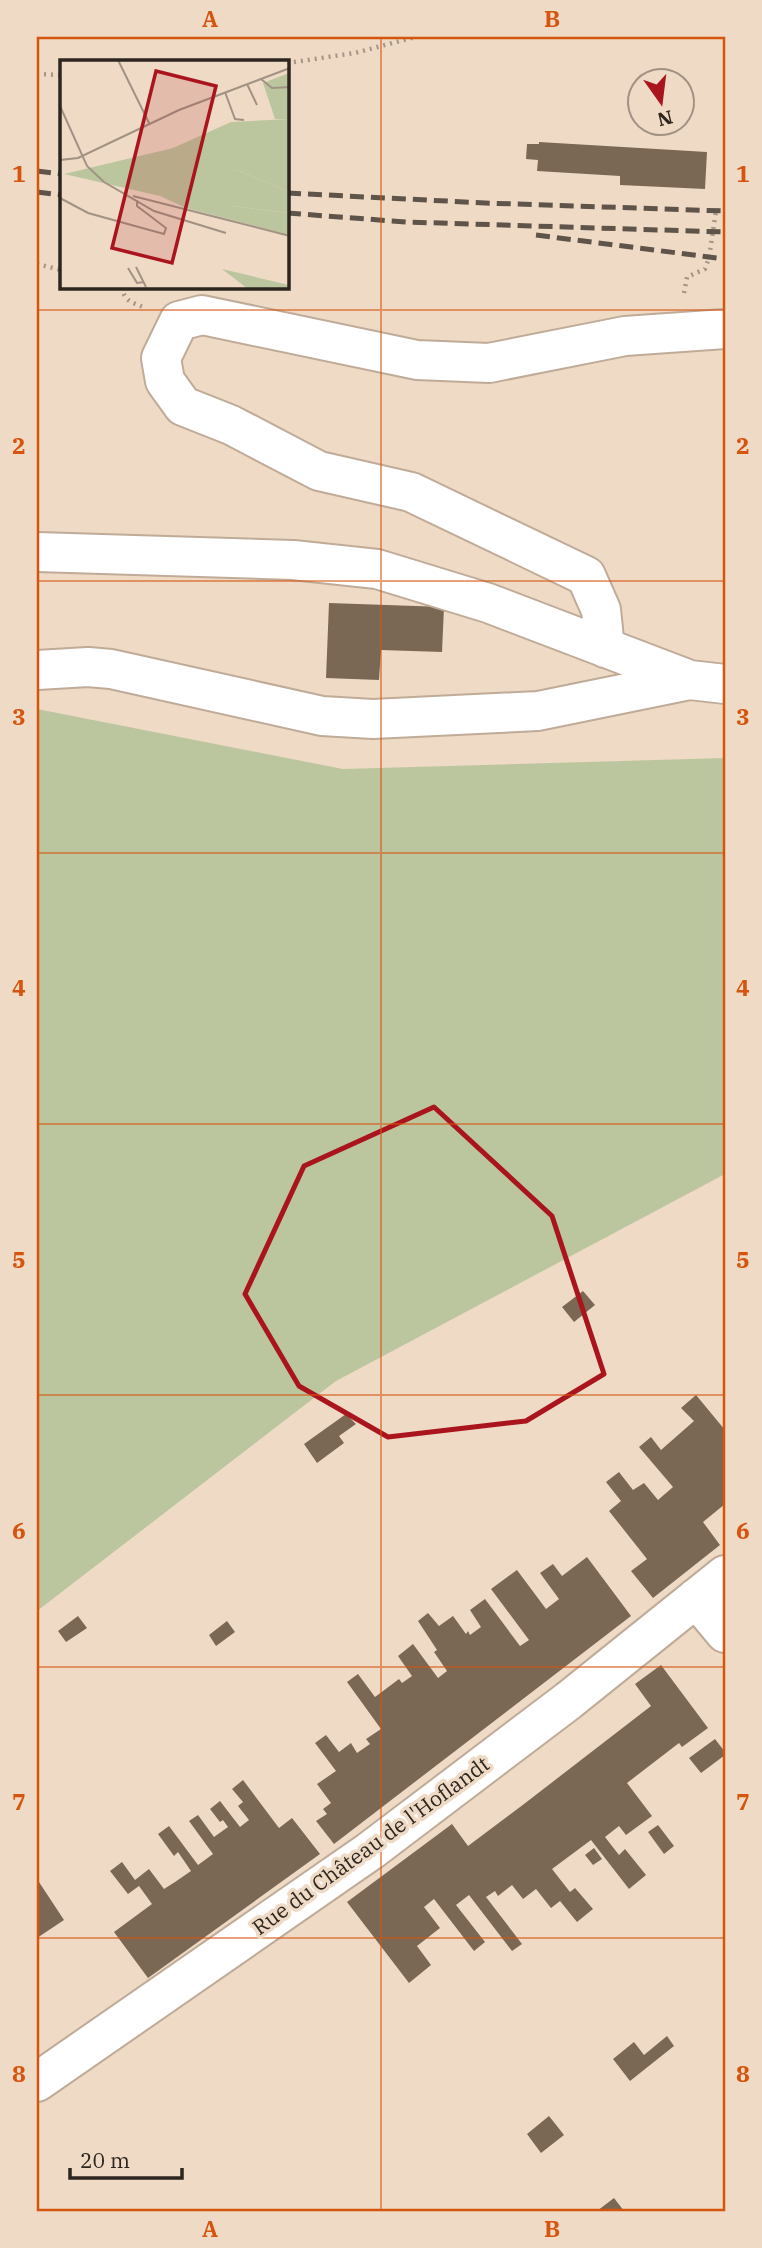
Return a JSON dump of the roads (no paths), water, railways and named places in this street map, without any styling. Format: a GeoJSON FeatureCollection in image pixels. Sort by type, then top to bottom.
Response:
{"type":"FeatureCollection","features":[{"type":"Feature","properties":{"kind":"street"},"geometry":{"type":"LineString","coordinates":[[605,648],[601,610],[586,576],[411,492],[319,471],[231,425],[183,407],[165,381],[161,358],[178,321],[202,315],[417,360],[489,363],[625,336],[725,329]]}},
{"type":"Feature","properties":{"kind":"street"},"geometry":{"type":"LineString","coordinates":[[37,552],[293,561],[377,569],[475,598],[605,648],[708,682]]}},
{"type":"Feature","properties":{"kind":"street"},"geometry":{"type":"LineString","coordinates":[[37,670],[111,668],[322,716],[373,719],[538,711],[708,682]]}},
{"type":"Feature","properties":{"kind":"street","name":"Rue du Château de l'Hoflandt"},"geometry":{"type":"LineString","coordinates":[[37,2082],[370,1851],[568,1701],[725,1575]]}},
{"type":"Feature","properties":{"kind":"street"},"geometry":{"type":"LineString","coordinates":[[696,1598],[725,1633]]}},
{"type":"Feature","properties":{"kind":"railway"},"geometry":{"type":"LineString","coordinates":[[37,171],[60,174]]}},
{"type":"Feature","properties":{"kind":"railway"},"geometry":{"type":"LineString","coordinates":[[37,192],[60,195]]}},
{"type":"Feature","properties":{"kind":"railway"},"geometry":{"type":"LineString","coordinates":[[289,193],[725,211]]}},
{"type":"Feature","properties":{"kind":"railway"},"geometry":{"type":"LineString","coordinates":[[289,213],[406,222],[725,232]]}},
{"type":"Feature","properties":{"kind":"railway"},"geometry":{"type":"LineString","coordinates":[[536,235],[725,259]]}}]}
